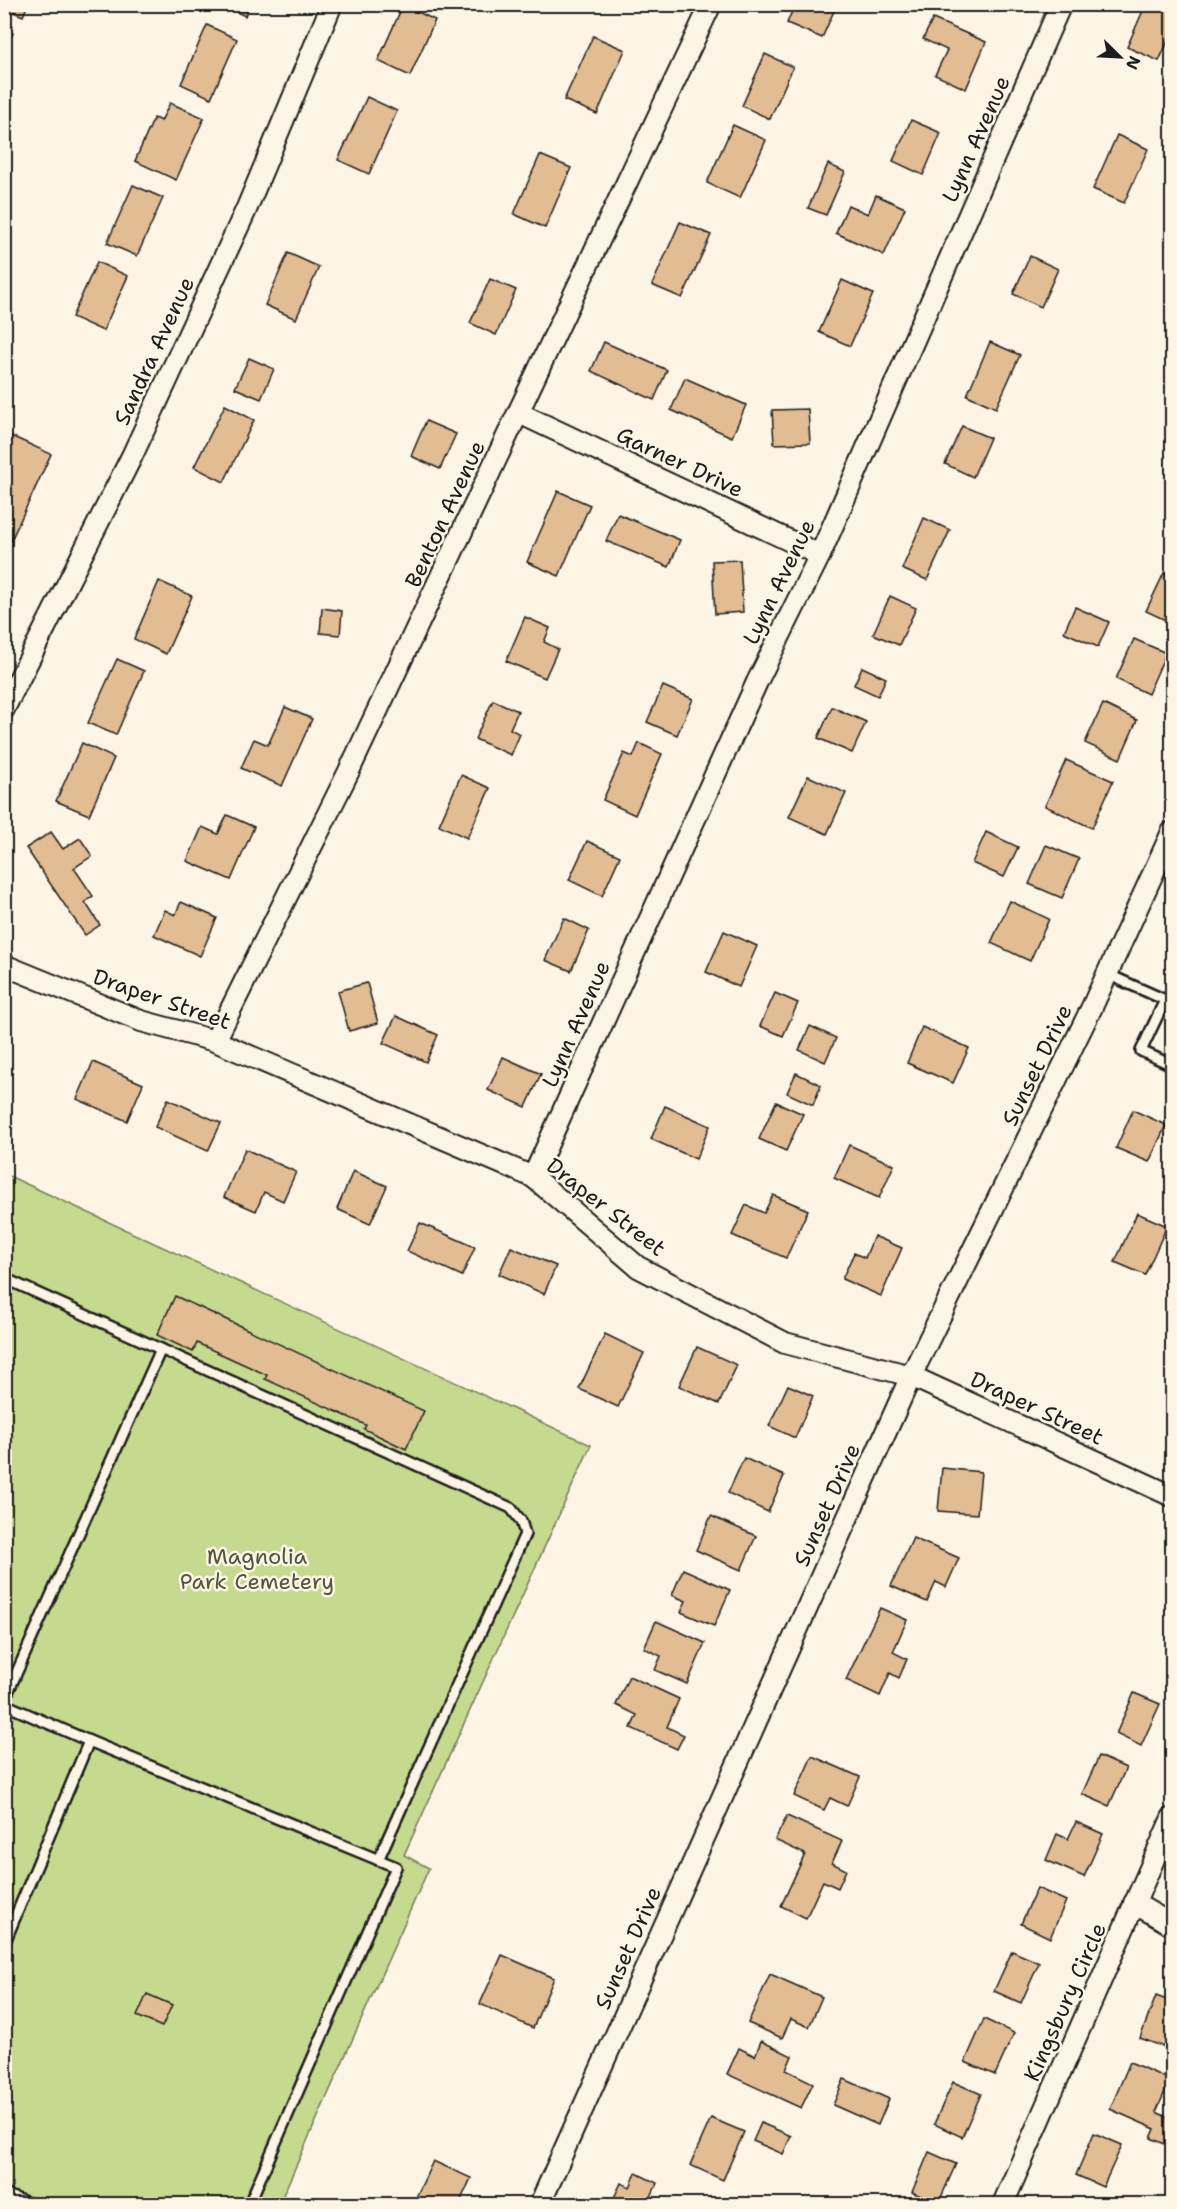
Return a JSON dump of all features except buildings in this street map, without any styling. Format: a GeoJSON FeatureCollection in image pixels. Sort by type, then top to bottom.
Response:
{"type":"FeatureCollection","features":[{"type":"Feature","properties":{"kind":"street","name":"Sandra Avenue"},"geometry":{"type":"LineString","coordinates":[[4,709],[132,456],[246,210],[333,4]]}},
{"type":"Feature","properties":{"kind":"street","name":"Benton Avenue"},"geometry":{"type":"LineString","coordinates":[[215,1041],[348,772],[711,4]]}},
{"type":"Feature","properties":{"kind":"street","name":"Lynn Avenue"},"geometry":{"type":"LineString","coordinates":[[533,1177],[757,682],[820,555],[1061,4]]}},
{"type":"Feature","properties":{"kind":"street","name":"Garner Drive"},"geometry":{"type":"LineString","coordinates":[[519,413],[820,555]]}},
{"type":"Feature","properties":{"kind":"street","name":"Sunset Drive"},"geometry":{"type":"LineString","coordinates":[[540,2205],[911,1376],[1107,974],[1173,832]]}},
{"type":"Feature","properties":{"kind":"street","name":"Draper Street"},"geometry":{"type":"LineString","coordinates":[[4,965],[141,1022],[215,1041],[533,1177],[638,1267],[785,1342],[911,1376],[1173,1496]]}},
{"type":"Feature","properties":{"kind":"street","name":"Kingsbury Circle"},"geometry":{"type":"LineString","coordinates":[[1003,2205],[1173,1818]]}},
{"type":"Feature","properties":{"kind":"street"},"geometry":{"type":"LineString","coordinates":[[1134,1903],[1173,1925]]}},
{"type":"Feature","properties":{"kind":"lane"},"geometry":{"type":"LineString","coordinates":[[1107,974],[1169,1001],[1141,1051],[1173,1065]]}},
{"type":"Feature","properties":{"kind":"lane"},"geometry":{"type":"LineString","coordinates":[[4,1278],[511,1508],[521,1521],[525,1534],[378,1860]]}},
{"type":"Feature","properties":{"kind":"lane"},"geometry":{"type":"LineString","coordinates":[[161,1349],[4,1702],[89,1741],[396,1868],[249,2205]]}},
{"type":"Feature","properties":{"kind":"lane"},"geometry":{"type":"LineString","coordinates":[[4,1944],[89,1741]]}},
{"type":"Feature","properties":{"kind":"lane"},"geometry":{"type":"LineString","coordinates":[[4,2194],[31,2205]]}},
{"type":"Feature","properties":{"kind":"green space","name":"Magnolia Park Cemetery"},"geometry":{"type":"Polygon","coordinates":[[[9,1176],[591,1445],[404,1855],[429,1868],[279,2204],[5,2204],[4,1187],[9,1176]]]}}]}
